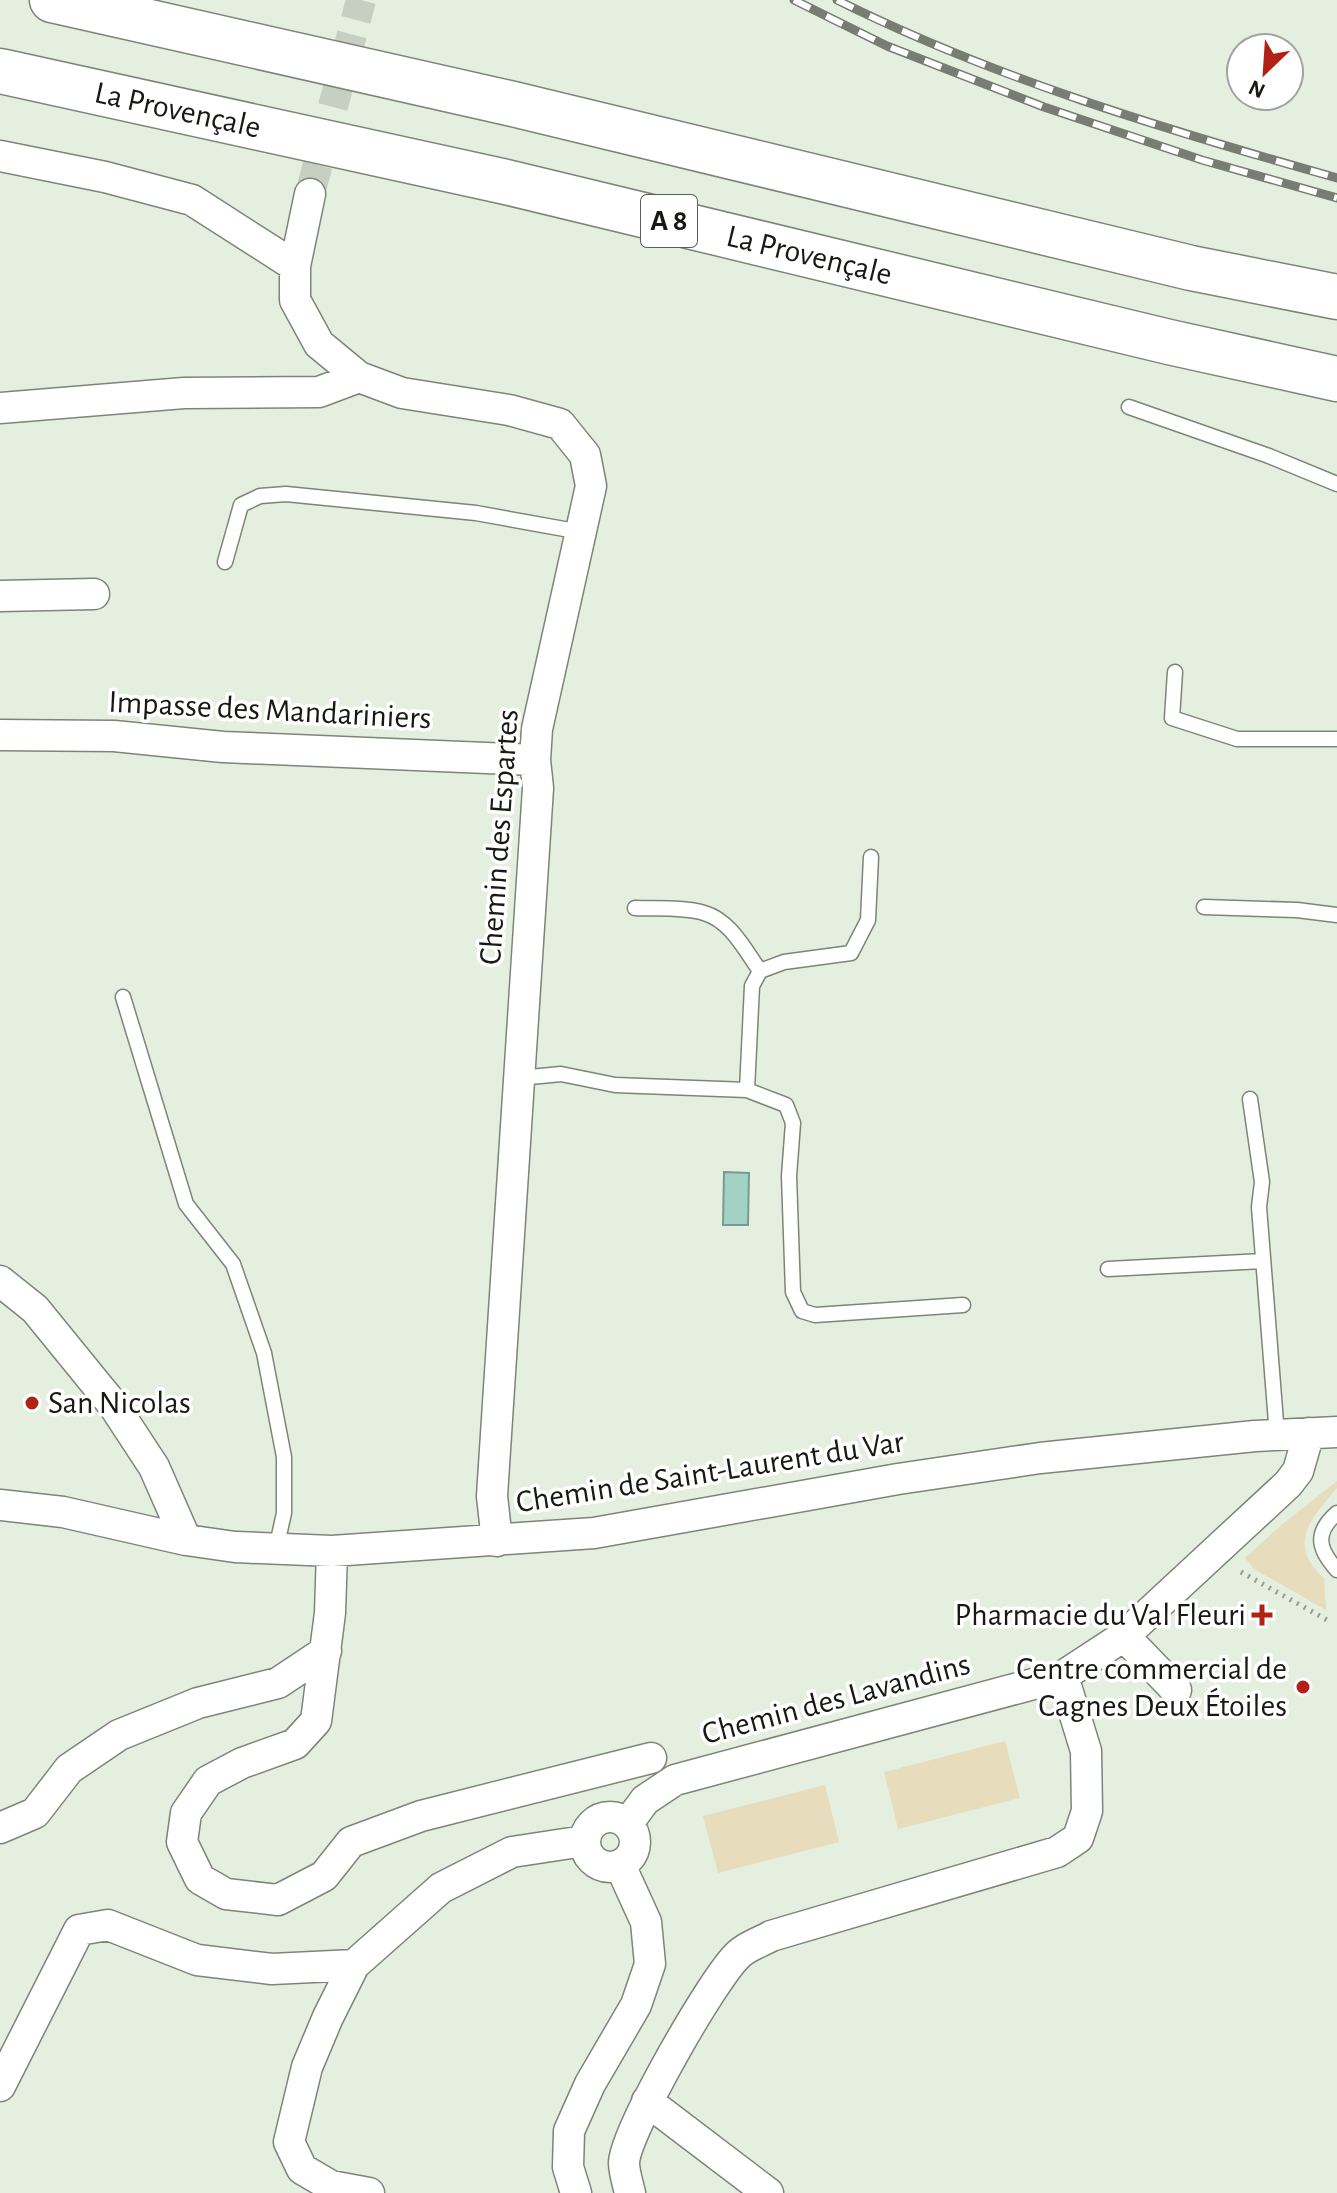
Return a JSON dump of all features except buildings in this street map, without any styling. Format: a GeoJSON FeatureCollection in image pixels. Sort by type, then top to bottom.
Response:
{"type":"FeatureCollection","features":[{"type":"Feature","properties":{"kind":"highway","name":"A 8"},"geometry":{"type":"LineString","coordinates":[[52,0],[513,104],[1191,268],[1337,297]]}},
{"type":"Feature","properties":{"kind":"highway","name":"La Provençale"},"geometry":{"type":"LineString","coordinates":[[0,71],[506,182],[1169,342],[1337,379]]}},
{"type":"Feature","properties":{"kind":"street"},"geometry":{"type":"LineString","coordinates":[[0,156],[105,177],[192,200],[295,266]]}},
{"type":"Feature","properties":{"kind":"street","name":"Chemin des Espartes"},"geometry":{"type":"LineString","coordinates":[[310,194],[295,266],[295,300],[319,344],[359,377],[402,393],[509,410],[560,424],[585,455],[591,486],[537,729],[535,760],[538,788],[492,1496],[497,1541]]}},
{"type":"Feature","properties":{"kind":"street"},"geometry":{"type":"LineString","coordinates":[[0,408],[184,393],[319,392],[359,377]]}},
{"type":"Feature","properties":{"kind":"street"},"geometry":{"type":"LineString","coordinates":[[0,596],[94,594]]}},
{"type":"Feature","properties":{"kind":"street","name":"Impasse des Mandariniers"},"geometry":{"type":"LineString","coordinates":[[0,735],[114,736],[223,747],[535,760]]}},
{"type":"Feature","properties":{"kind":"street"},"geometry":{"type":"LineString","coordinates":[[0,1281],[35,1309],[114,1406],[154,1467],[186,1540]]}},
{"type":"Feature","properties":{"kind":"street","name":"Chemin de Saint-Laurent du Var"},"geometry":{"type":"LineString","coordinates":[[0,1505],[63,1512],[186,1540],[276,1550],[332,1551],[594,1533],[898,1479],[1040,1458],[1323,1432]]}},
{"type":"Feature","properties":{"kind":"street","name":"Chemin des Lavandins"},"geometry":{"type":"LineString","coordinates":[[628,1823],[645,1800],[675,1780],[1063,1676],[1124,1636],[1288,1484],[1323,1432]]}},
{"type":"Feature","properties":{"kind":"street"},"geometry":{"type":"LineString","coordinates":[[332,1551],[330,1613],[316,1721],[295,1744],[242,1763],[208,1781],[186,1813],[182,1842],[200,1879],[226,1894],[278,1900],[324,1876],[351,1842],[421,1816],[651,1758]]}},
{"type":"Feature","properties":{"kind":"street"},"geometry":{"type":"LineString","coordinates":[[1124,1636],[1176,1690]]}},
{"type":"Feature","properties":{"kind":"street"},"geometry":{"type":"LineString","coordinates":[[0,1828],[35,1813],[69,1769],[119,1735],[198,1703],[278,1683],[326,1651]]}},
{"type":"Feature","properties":{"kind":"street"},"geometry":{"type":"LineString","coordinates":[[630,2193],[624,2162],[634,2129],[647,2101],[719,1979],[739,1953],[771,1936],[1057,1852],[1078,1838],[1087,1811],[1086,1751],[1063,1676]]}},
{"type":"Feature","properties":{"kind":"street"},"geometry":{"type":"LineString","coordinates":[[613,1816],[628,1823],[633,1830],[635,1846],[632,1854],[620,1865],[612,1867],[596,1863],[585,1850],[584,1841],[586,1832],[596,1819],[613,1816]]}},
{"type":"Feature","properties":{"kind":"street"},"geometry":{"type":"LineString","coordinates":[[369,2193],[331,2186],[302,2169],[289,2142],[307,2067],[354,1965],[441,1888],[512,1852],[584,1841]]}},
{"type":"Feature","properties":{"kind":"street"},"geometry":{"type":"LineString","coordinates":[[576,2193],[568,2167],[569,2131],[590,2084],[636,2005],[650,1964],[646,1922],[620,1865]]}},
{"type":"Feature","properties":{"kind":"street"},"geometry":{"type":"LineString","coordinates":[[0,2086],[79,1930],[108,1925],[197,1960],[272,1969],[354,1965]]}},
{"type":"Feature","properties":{"kind":"street"},"geometry":{"type":"LineString","coordinates":[[647,2101],[768,2193]]}},
{"type":"Feature","properties":{"kind":"lane"},"geometry":{"type":"LineString","coordinates":[[1129,407],[1269,456],[1337,484]]}},
{"type":"Feature","properties":{"kind":"lane"},"geometry":{"type":"LineString","coordinates":[[225,562],[241,505],[260,496],[286,494],[476,513],[581,532]]}},
{"type":"Feature","properties":{"kind":"lane"},"geometry":{"type":"LineString","coordinates":[[1175,672],[1172,718],[1237,739],[1337,739]]}},
{"type":"Feature","properties":{"kind":"lane"},"geometry":{"type":"LineString","coordinates":[[747,1090],[752,986],[760,971],[784,962],[851,953],[868,920],[871,857]]}},
{"type":"Feature","properties":{"kind":"lane"},"geometry":{"type":"LineString","coordinates":[[1204,907],[1297,910],[1337,915]]}},
{"type":"Feature","properties":{"kind":"lane"},"geometry":{"type":"LineString","coordinates":[[635,908],[703,912],[719,919],[760,971]]}},
{"type":"Feature","properties":{"kind":"lane"},"geometry":{"type":"LineString","coordinates":[[123,997],[186,1204],[233,1264],[264,1353],[284,1457],[284,1513],[276,1550]]}},
{"type":"Feature","properties":{"kind":"lane"},"geometry":{"type":"LineString","coordinates":[[520,1078],[561,1074],[615,1085],[747,1090],[786,1105],[793,1123],[789,1176],[793,1292],[802,1311],[815,1315],[963,1305]]}},
{"type":"Feature","properties":{"kind":"lane"},"geometry":{"type":"LineString","coordinates":[[1250,1099],[1262,1182],[1259,1207],[1277,1435]]}},
{"type":"Feature","properties":{"kind":"lane"},"geometry":{"type":"LineString","coordinates":[[1108,1269],[1263,1261]]}},
{"type":"Feature","properties":{"kind":"lane"},"geometry":{"type":"LineString","coordinates":[[1337,1513],[1327,1521],[1320,1541],[1324,1556],[1337,1570]]}},
{"type":"Feature","properties":{"kind":"path"},"geometry":{"type":"LineString","coordinates":[[1213,1554],[1327,1620]]}},
{"type":"Feature","properties":{"kind":"shaded area"},"geometry":{"type":"Polygon","coordinates":[[[1337,1481],[1337,1488],[1311,1521],[1305,1543],[1306,1554],[1324,1578],[1326,1610],[1254,1569],[1245,1558],[1337,1481]]]}},
{"type":"Feature","properties":{"kind":"shaded area"},"geometry":{"type":"Polygon","coordinates":[[[1005,1741],[1020,1798],[898,1829],[884,1772],[1005,1741]]]}},
{"type":"Feature","properties":{"kind":"shaded area"},"geometry":{"type":"Polygon","coordinates":[[[825,1785],[839,1842],[718,1873],[703,1816],[825,1785]]]}},
{"type":"Feature","properties":{"kind":"water"},"geometry":{"type":"Polygon","coordinates":[[[724,1172],[749,1173],[748,1225],[723,1225],[724,1172]]]}},
{"type":"Feature","properties":{"kind":"tunnel"},"geometry":{"type":"LineString","coordinates":[[310,194],[361,0]]}},
{"type":"Feature","properties":{"kind":"railway"},"geometry":{"type":"LineString","coordinates":[[794,0],[887,46],[1044,107],[1202,160],[1337,198]]}},
{"type":"Feature","properties":{"kind":"railway"},"geometry":{"type":"LineString","coordinates":[[837,0],[958,54],[1083,101],[1337,178]]}},
{"type":"Feature","properties":{"kind":"place","name":"San Nicolas"},"geometry":{"type":"Point","coordinates":[32,1403]}},
{"type":"Feature","properties":{"kind":"place","name":"Pharmacie du Val Fleuri"},"geometry":{"type":"Point","coordinates":[1262,1615]}},
{"type":"Feature","properties":{"kind":"place","name":"Centre commercial de Cagnes Deux Étoiles"},"geometry":{"type":"Point","coordinates":[1303,1687]}}]}
